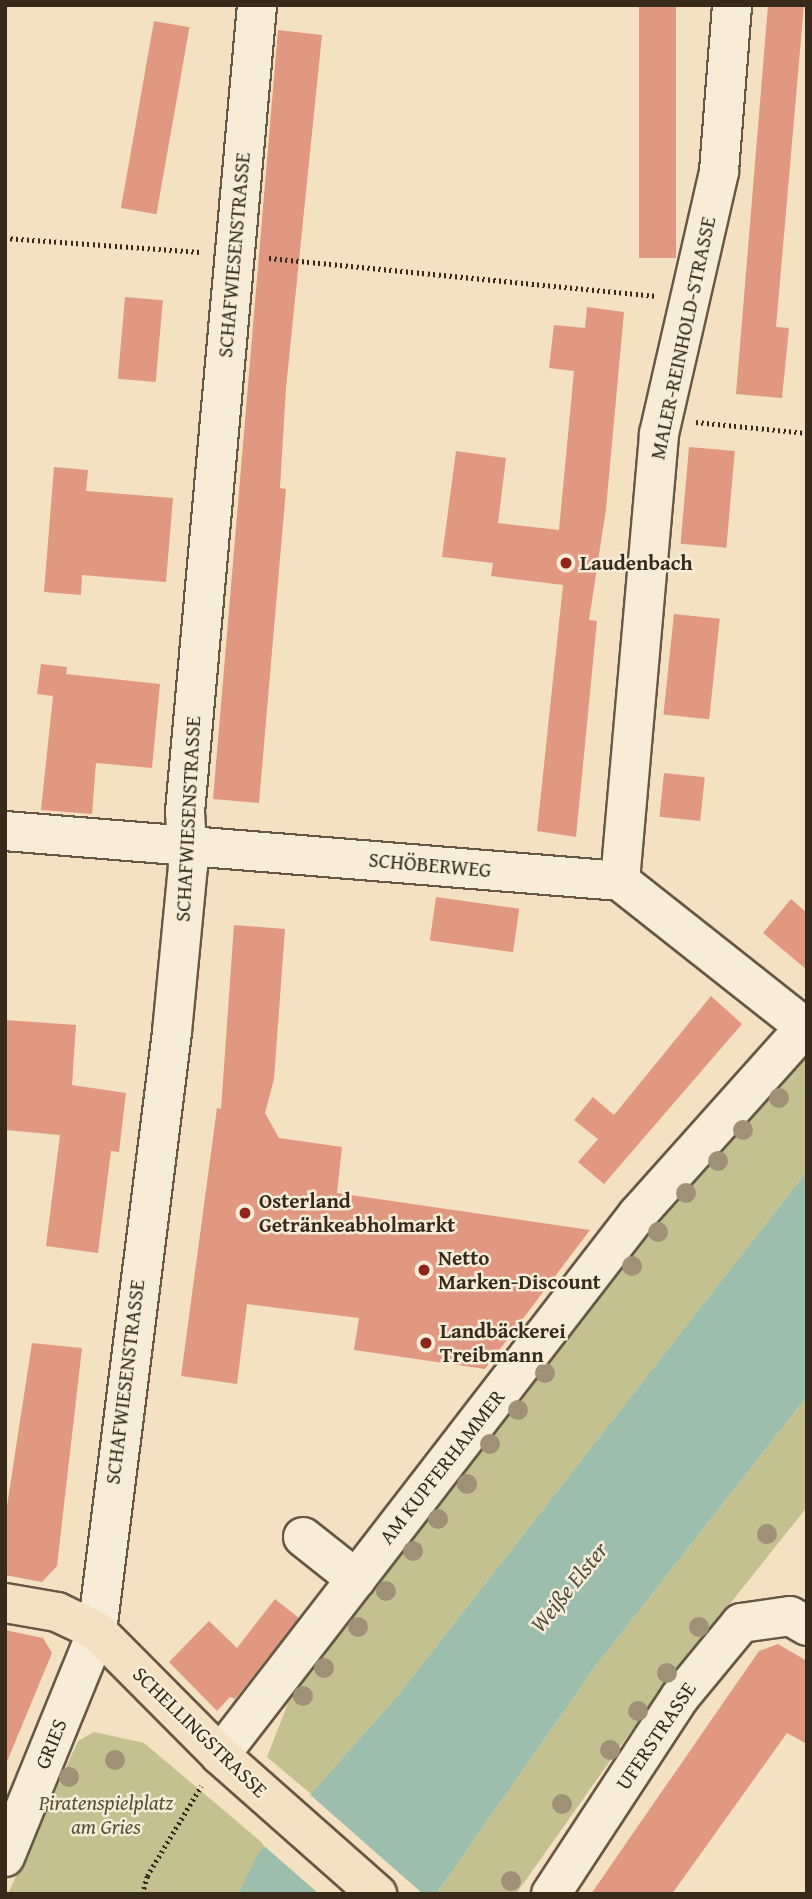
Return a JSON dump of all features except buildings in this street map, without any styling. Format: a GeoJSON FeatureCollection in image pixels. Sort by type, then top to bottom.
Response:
{"type":"FeatureCollection","features":[{"type":"Feature","properties":{"kind":"main road","name":"SCHELLINGSTRASSE"},"geometry":{"type":"LineString","coordinates":[[5,1603],[57,1612],[97,1631],[220,1755],[377,1894]]}},
{"type":"Feature","properties":{"kind":"street","name":"SCHAFWIESENSTRASSE"},"geometry":{"type":"LineString","coordinates":[[97,1631],[172,1032],[234,254],[257,5]]}},
{"type":"Feature","properties":{"kind":"street","name":"MALER-REINHOLD-STRASSE"},"geometry":{"type":"LineString","coordinates":[[620,881],[663,419],[719,171],[732,5]]}},
{"type":"Feature","properties":{"kind":"street","name":"SCHÖBERWEG"},"geometry":{"type":"LineString","coordinates":[[5,831],[620,881]]}},
{"type":"Feature","properties":{"kind":"street"},"geometry":{"type":"LineString","coordinates":[[620,881],[806,1026]]}},
{"type":"Feature","properties":{"kind":"street","name":"AM KUPFERHAMMER"},"geometry":{"type":"LineString","coordinates":[[220,1755],[638,1214],[806,1026]]}},
{"type":"Feature","properties":{"kind":"street"},"geometry":{"type":"LineString","coordinates":[[303,1537],[356,1579]]}},
{"type":"Feature","properties":{"kind":"street","name":"UFERSTRASSE"},"geometry":{"type":"LineString","coordinates":[[551,1894],[680,1697],[741,1623],[798,1621]]}},
{"type":"Feature","properties":{"kind":"street","name":"GRIES"},"geometry":{"type":"LineString","coordinates":[[5,1857],[97,1631]]}},
{"type":"Feature","properties":{"kind":"path"},"geometry":{"type":"LineString","coordinates":[[5,238],[234,254],[690,299]]}},
{"type":"Feature","properties":{"kind":"path"},"geometry":{"type":"LineString","coordinates":[[663,419],[807,433]]}},
{"type":"Feature","properties":{"kind":"path"},"geometry":{"type":"LineString","coordinates":[[142,1894],[147,1876],[220,1755]]}},
{"type":"Feature","properties":{"kind":"green space"},"geometry":{"type":"Polygon","coordinates":[[[807,1041],[807,1171],[399,1694],[311,1794],[267,1757],[288,1703],[344,1618],[645,1226],[807,1041]]]}},
{"type":"Feature","properties":{"kind":"green space"},"geometry":{"type":"Polygon","coordinates":[[[807,1396],[807,1507],[648,1707],[516,1894],[436,1894],[594,1668],[807,1396]]]}},
{"type":"Feature","properties":{"kind":"green space","name":"Piratenspielplatz am Gries"},"geometry":{"type":"Polygon","coordinates":[[[94,1732],[144,1743],[265,1845],[238,1894],[8,1894],[78,1741],[94,1732]]]}},
{"type":"Feature","properties":{"kind":"water","name":"Weiße Elster"},"geometry":{"type":"Polygon","coordinates":[[[807,1171],[807,1396],[594,1668],[436,1894],[238,1894],[258,1854],[399,1694],[807,1171]]]}},
{"type":"Feature","properties":{"kind":"pier"},"geometry":{"type":"Polygon","coordinates":[[[307,1792],[423,1894],[319,1894],[262,1844],[307,1792]]]}},
{"type":"Feature","properties":{"kind":"place","name":"Laudenbach"},"geometry":{"type":"Point","coordinates":[566,563]}},
{"type":"Feature","properties":{"kind":"place","name":"Osterland Getränkeabholmarkt"},"geometry":{"type":"Point","coordinates":[245,1213]}},
{"type":"Feature","properties":{"kind":"place","name":"Netto Marken-Discount"},"geometry":{"type":"Point","coordinates":[424,1270]}},
{"type":"Feature","properties":{"kind":"place","name":"Landbäckerei Treibmann"},"geometry":{"type":"Point","coordinates":[426,1343]}}]}
